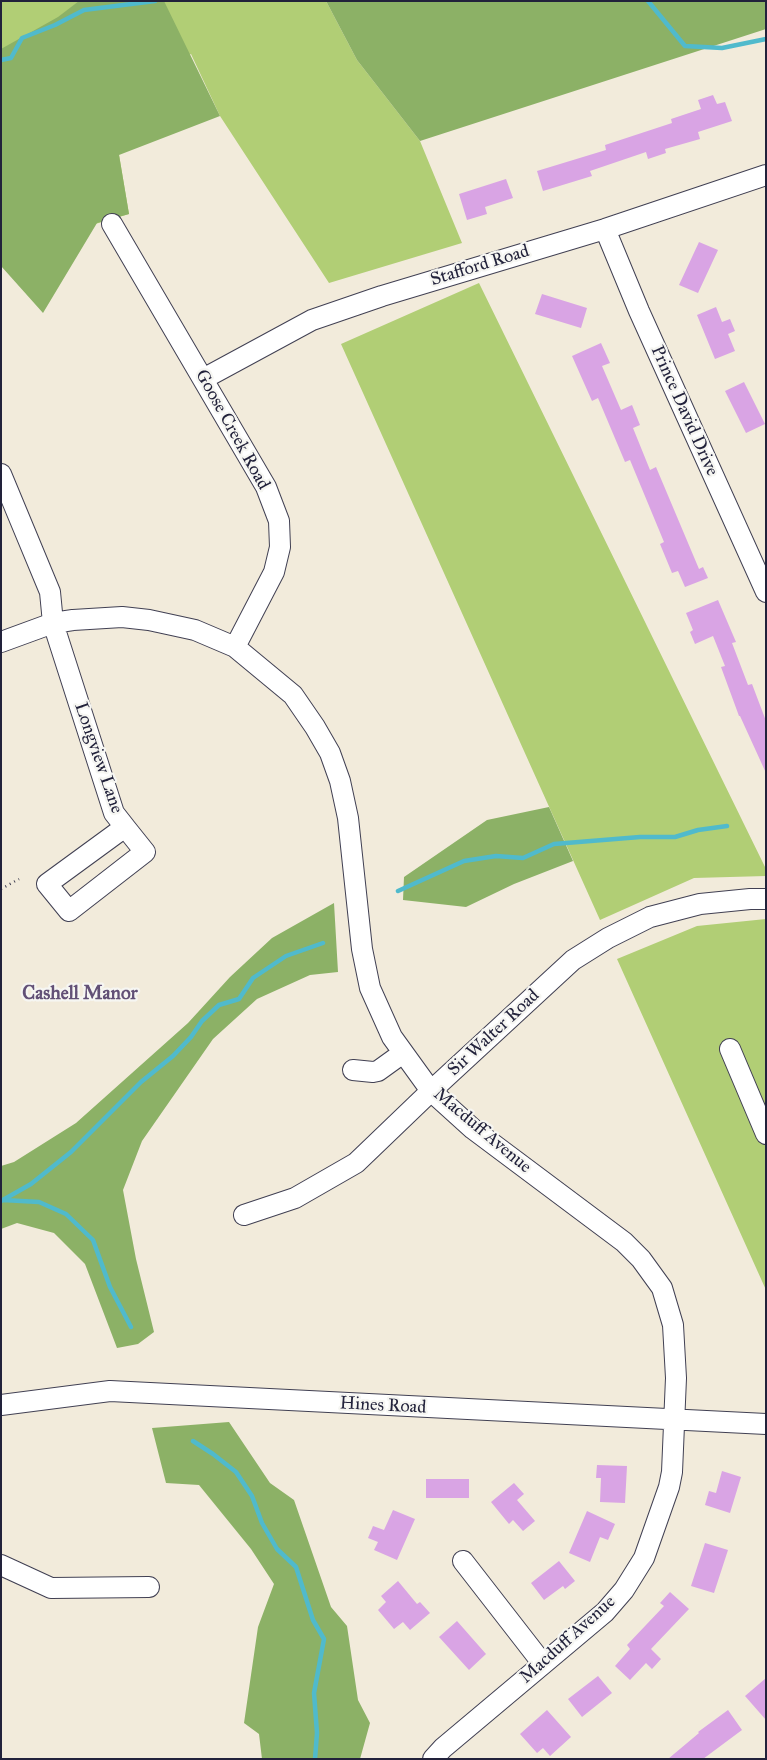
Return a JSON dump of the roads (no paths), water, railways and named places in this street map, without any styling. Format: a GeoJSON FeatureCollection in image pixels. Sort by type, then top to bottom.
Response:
{"type":"FeatureCollection","features":[{"type":"Feature","properties":{"kind":"street","name":"Stafford Road"},"geometry":{"type":"LineString","coordinates":[[203,379],[312,320],[382,296],[605,229],[766,175]]}},
{"type":"Feature","properties":{"kind":"street","name":"Goose Creek Road"},"geometry":{"type":"LineString","coordinates":[[112,224],[266,487],[279,521],[280,547],[274,572],[235,647]]}},
{"type":"Feature","properties":{"kind":"street","name":"Prince David Drive"},"geometry":{"type":"LineString","coordinates":[[605,229],[638,311],[766,592]]}},
{"type":"Feature","properties":{"kind":"street","name":"Longview Lane"},"geometry":{"type":"LineString","coordinates":[[1,474],[50,592],[54,624],[114,813],[145,852],[69,911],[47,884],[125,827]]}},
{"type":"Feature","properties":{"kind":"street","name":"Macduff Avenue"},"geometry":{"type":"LineString","coordinates":[[1,642],[54,624],[94,618],[122,617],[150,620],[194,630],[235,647],[293,694],[330,753],[340,781],[348,818],[362,949],[370,988],[392,1037],[431,1091],[473,1129],[624,1242],[641,1259],[662,1288],[673,1325],[676,1378],[672,1472],[669,1488],[644,1558],[624,1590],[605,1612],[443,1748],[433,1759]]}},
{"type":"Feature","properties":{"kind":"street","name":"Sir Walter Road"},"geometry":{"type":"LineString","coordinates":[[244,1215],[295,1198],[356,1163],[573,960],[608,938],[650,917],[700,904],[766,899]]}},
{"type":"Feature","properties":{"kind":"street"},"geometry":{"type":"LineString","coordinates":[[730,1049],[766,1134]]}},
{"type":"Feature","properties":{"kind":"street"},"geometry":{"type":"LineString","coordinates":[[353,1070],[378,1071],[403,1052]]}},
{"type":"Feature","properties":{"kind":"street","name":"Hines Road"},"geometry":{"type":"LineString","coordinates":[[1,1405],[110,1392],[766,1424]]}},
{"type":"Feature","properties":{"kind":"street"},"geometry":{"type":"LineString","coordinates":[[463,1561],[543,1664]]}},
{"type":"Feature","properties":{"kind":"street"},"geometry":{"type":"LineString","coordinates":[[1,1565],[51,1588],[149,1587]]}},
{"type":"Feature","properties":{"kind":"waterway"},"geometry":{"type":"LineString","coordinates":[[1,60],[11,58],[22,38],[55,25],[84,10],[155,1]]}},
{"type":"Feature","properties":{"kind":"waterway"},"geometry":{"type":"LineString","coordinates":[[648,1],[685,46],[722,48],[766,39]]}},
{"type":"Feature","properties":{"kind":"waterway"},"geometry":{"type":"LineString","coordinates":[[398,891],[464,861],[496,856],[523,858],[554,844],[640,837],[675,837],[698,830],[727,826]]}},
{"type":"Feature","properties":{"kind":"waterway"},"geometry":{"type":"LineString","coordinates":[[1,1201],[31,1184],[71,1152],[141,1082],[173,1056],[191,1037],[202,1021],[219,1005],[239,999],[253,978],[286,956],[323,943]]}},
{"type":"Feature","properties":{"kind":"waterway"},"geometry":{"type":"LineString","coordinates":[[3,1200],[39,1202],[66,1214],[93,1240],[110,1287],[131,1327]]}},
{"type":"Feature","properties":{"kind":"waterway"},"geometry":{"type":"LineString","coordinates":[[193,1441],[236,1472],[252,1496],[262,1523],[277,1549],[296,1567],[313,1620],[324,1639],[314,1693],[317,1733],[315,1759]]}},
{"type":"Feature","properties":{"kind":"district","name":"Cashell Manor"},"geometry":{"type":"Point","coordinates":[80,994]}}]}
